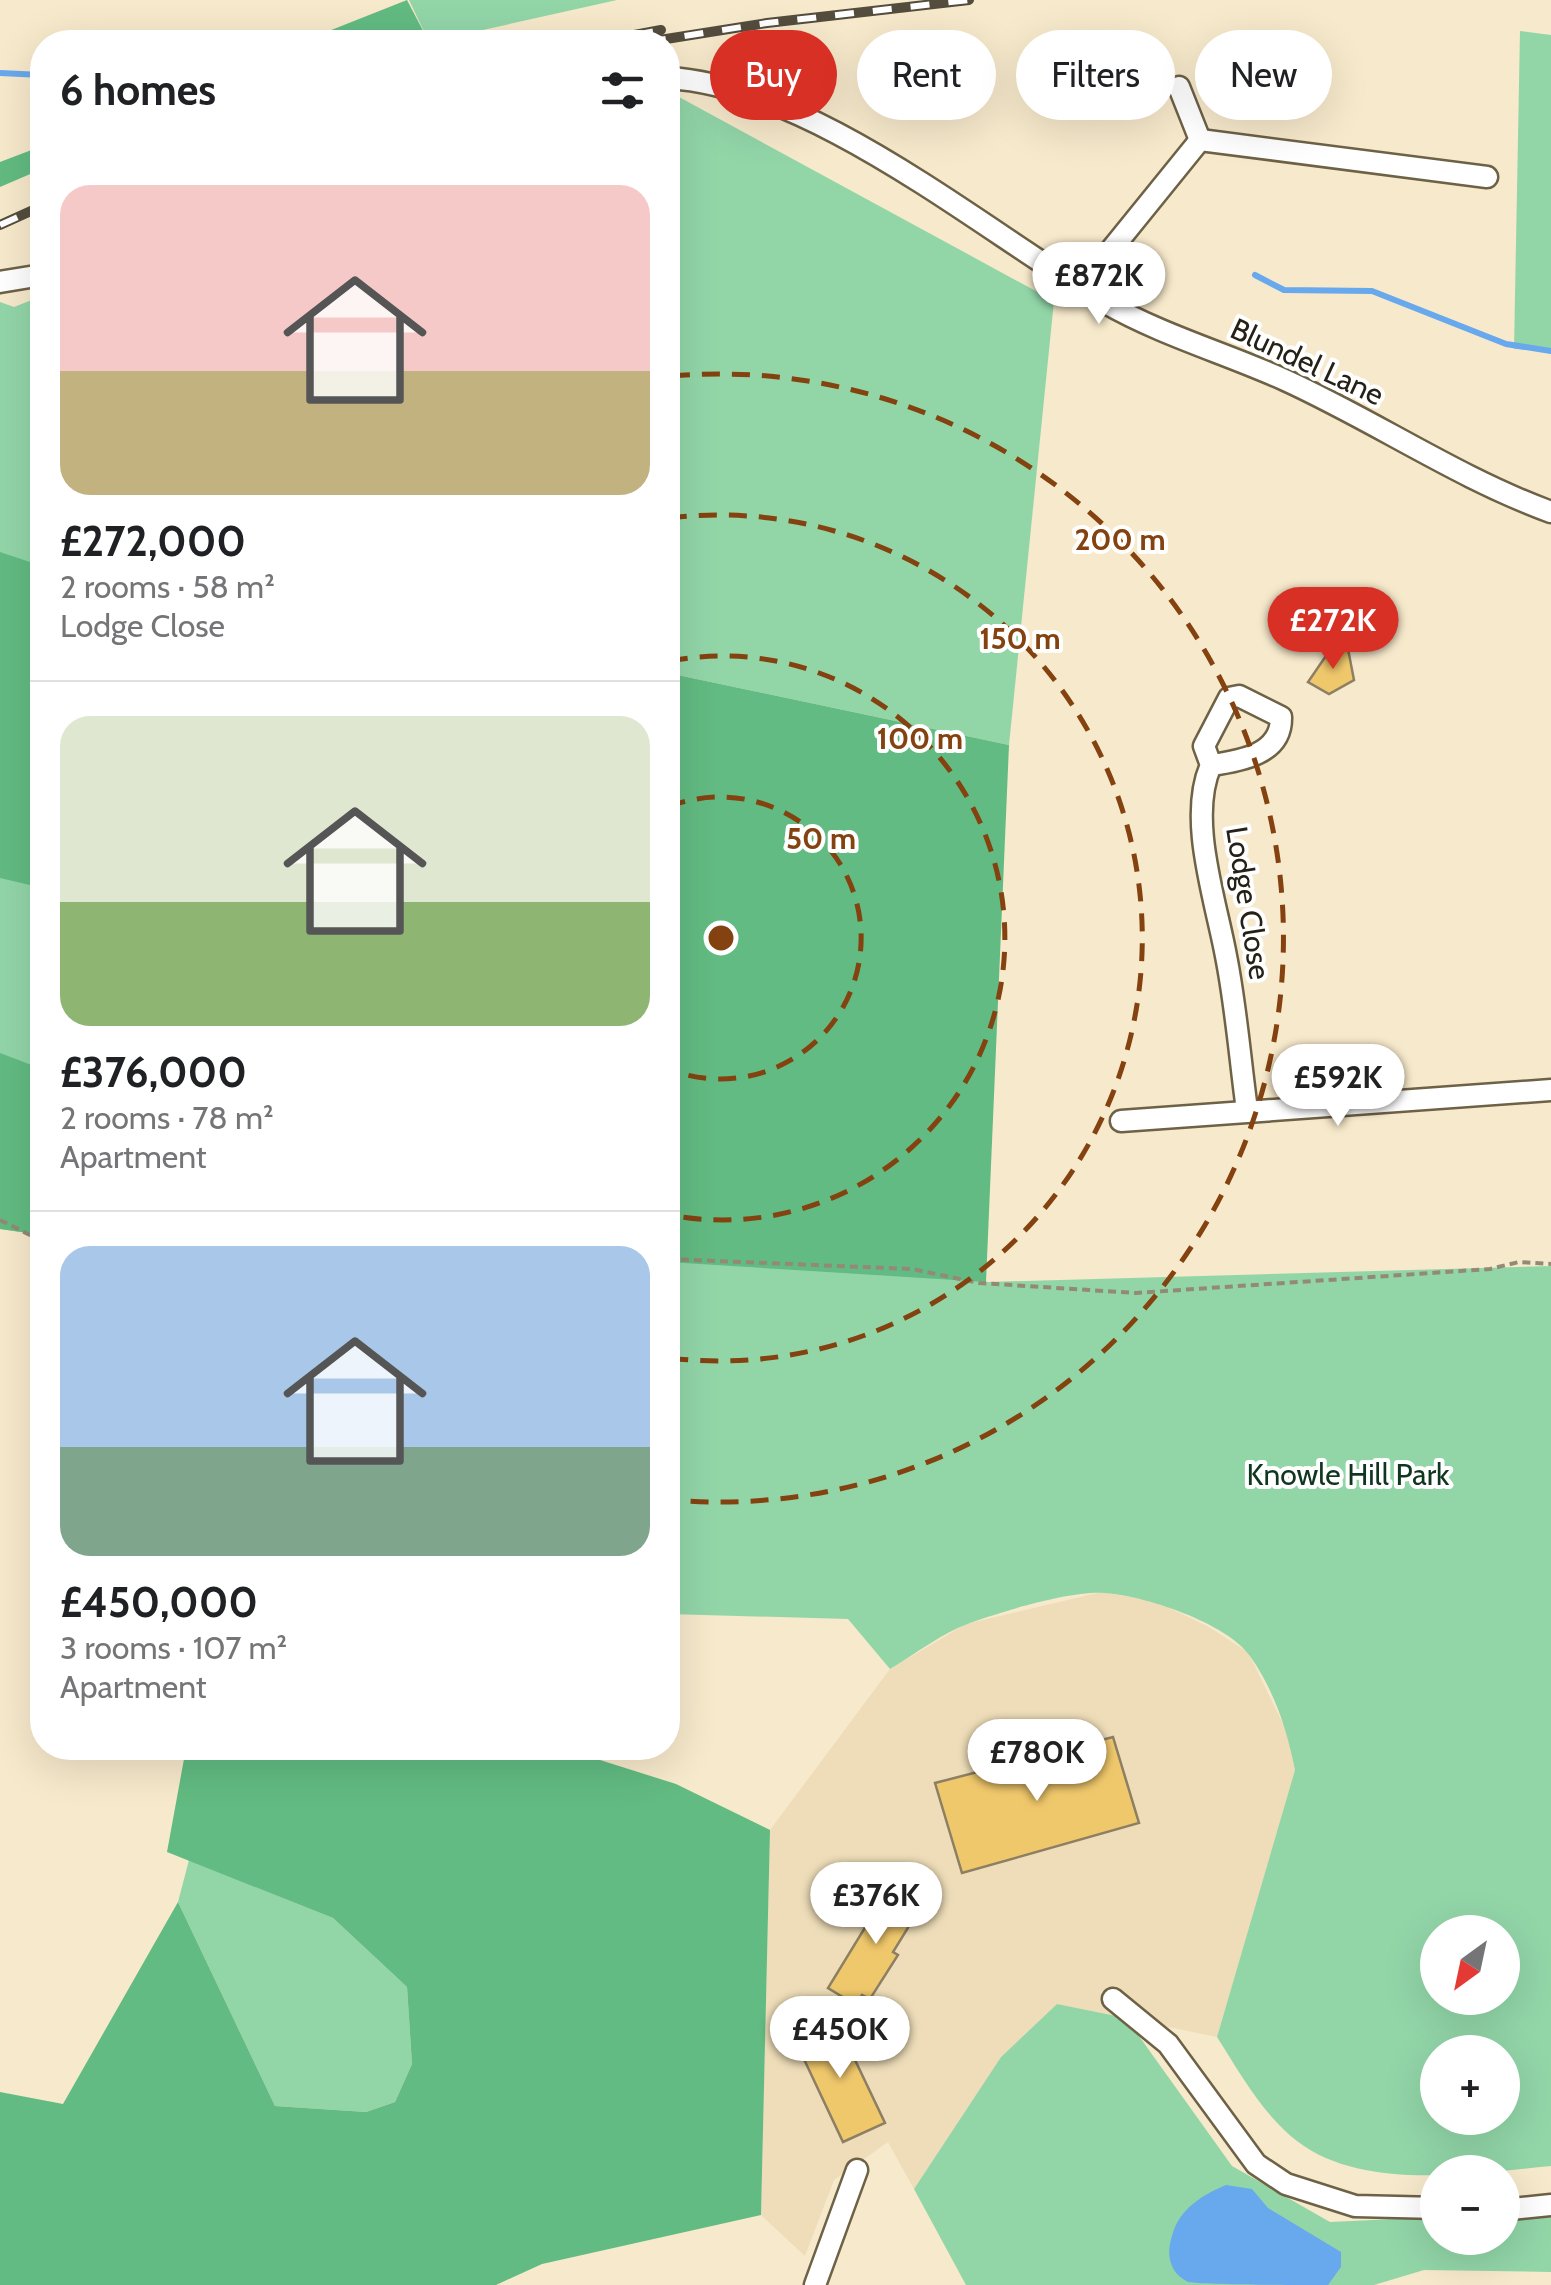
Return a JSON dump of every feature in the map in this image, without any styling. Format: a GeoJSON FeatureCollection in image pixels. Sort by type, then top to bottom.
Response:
{"type":"FeatureCollection","features":[{"type":"Feature","properties":{"kind":"street","name":"Blundel Lane"},"geometry":{"type":"LineString","coordinates":[[680,81],[743,94],[809,122],[950,202],[1134,318],[1287,381],[1551,512]]}},
{"type":"Feature","properties":{"kind":"street"},"geometry":{"type":"LineString","coordinates":[[1179,87],[1200,140]]}},
{"type":"Feature","properties":{"kind":"street"},"geometry":{"type":"LineString","coordinates":[[1081,288],[1200,140]]}},
{"type":"Feature","properties":{"kind":"street"},"geometry":{"type":"LineString","coordinates":[[1200,140],[1487,177]]}},
{"type":"Feature","properties":{"kind":"street"},"geometry":{"type":"LineString","coordinates":[[0,282],[30,277]]}},
{"type":"Feature","properties":{"kind":"street","name":"Lodge Close"},"geometry":{"type":"LineString","coordinates":[[1211,765],[1203,800],[1208,876],[1226,953],[1246,1110]]}},
{"type":"Feature","properties":{"kind":"street"},"geometry":{"type":"LineString","coordinates":[[1122,1121],[1551,1090]]}},
{"type":"Feature","properties":{"kind":"street"},"geometry":{"type":"LineString","coordinates":[[1114,1998],[1168,2044],[1256,2164],[1286,2184],[1355,2206],[1420,2208]]}},
{"type":"Feature","properties":{"kind":"street"},"geometry":{"type":"LineString","coordinates":[[815,2285],[858,2170]]}},
{"type":"Feature","properties":{"kind":"street"},"geometry":{"type":"LineString","coordinates":[[1520,2208],[1551,2204]]}},
{"type":"Feature","properties":{"kind":"path"},"geometry":{"type":"LineString","coordinates":[[0,1220],[30,1235]]}},
{"type":"Feature","properties":{"kind":"path"},"geometry":{"type":"LineString","coordinates":[[680,1260],[912,1269],[978,1282],[1136,1293],[1490,1269],[1520,1262],[1551,1264]]}},
{"type":"Feature","properties":{"kind":"shaded area"},"geometry":{"type":"Polygon","coordinates":[[[1101,1592],[1155,1601],[1207,1626],[1248,1652],[1288,1734],[1295,1770],[1217,2037],[1057,2004],[1001,2057],[914,2189],[888,2142],[834,2180],[805,2256],[761,2215],[770,1830],[890,1669],[966,1624],[1101,1592]]]}},
{"type":"Feature","properties":{"kind":"green space"},"geometry":{"type":"Polygon","coordinates":[[[407,0],[423,30],[331,30],[407,0]]]}},
{"type":"Feature","properties":{"kind":"green space"},"geometry":{"type":"Polygon","coordinates":[[[409,0],[617,0],[483,30],[423,30],[409,0]]]}},
{"type":"Feature","properties":{"kind":"green space"},"geometry":{"type":"Polygon","coordinates":[[[1520,31],[1551,35],[1551,350],[1514,349],[1520,31]]]}},
{"type":"Feature","properties":{"kind":"green space"},"geometry":{"type":"Polygon","coordinates":[[[680,98],[710,114],[710,120],[721,120],[1054,301],[1009,745],[680,676],[680,98]]]}},
{"type":"Feature","properties":{"kind":"green space"},"geometry":{"type":"Polygon","coordinates":[[[30,151],[30,174],[0,187],[0,162],[30,151]]]}},
{"type":"Feature","properties":{"kind":"green space"},"geometry":{"type":"Polygon","coordinates":[[[30,301],[30,1233],[0,1229],[0,302],[14,307],[30,301]]]}},
{"type":"Feature","properties":{"kind":"green space"},"geometry":{"type":"Polygon","coordinates":[[[0,552],[30,562],[30,885],[0,878],[0,552]]]}},
{"type":"Feature","properties":{"kind":"green space"},"geometry":{"type":"Polygon","coordinates":[[[680,676],[1009,745],[986,1282],[680,1263],[680,676]]]}},
{"type":"Feature","properties":{"kind":"green space","name":"Knowle Hill Park"},"geometry":{"type":"Polygon","coordinates":[[[680,1031],[986,1282],[1551,1266],[1551,2166],[1520,2169],[1520,2155],[1420,2155],[1420,2175],[1354,2167],[1324,2157],[1297,2141],[1273,2119],[1217,2037],[1295,1770],[1273,1696],[1239,1644],[1204,1622],[1161,1605],[1121,1595],[1090,1593],[1037,1603],[970,1623],[890,1669],[848,1619],[680,1614],[680,1031]]]}},
{"type":"Feature","properties":{"kind":"green space"},"geometry":{"type":"Polygon","coordinates":[[[0,1053],[30,1064],[30,1233],[0,1229],[0,1053]]]}},
{"type":"Feature","properties":{"kind":"green space"},"geometry":{"type":"Polygon","coordinates":[[[184,1760],[600,1760],[676,1784],[770,1830],[761,2215],[542,2264],[496,2285],[0,2285],[0,2092],[63,2104],[178,1902],[275,2106],[366,2112],[395,2102],[412,2064],[407,1987],[333,1918],[167,1852],[184,1760]]]}},
{"type":"Feature","properties":{"kind":"green space"},"geometry":{"type":"Polygon","coordinates":[[[189,1860],[333,1918],[407,1987],[412,2064],[395,2102],[366,2112],[275,2106],[178,1902],[189,1860]]]}},
{"type":"Feature","properties":{"kind":"green space"},"geometry":{"type":"Polygon","coordinates":[[[1057,2004],[1126,2018],[1232,2166],[1330,2222],[1420,2218],[1420,2255],[1520,2255],[1520,2213],[1551,2212],[1551,2272],[1424,2270],[1374,2285],[966,2285],[914,2189],[1001,2057],[1057,2004]]]}},
{"type":"Feature","properties":{"kind":"water"},"geometry":{"type":"Polygon","coordinates":[[[1226,2185],[1252,2189],[1268,2208],[1341,2252],[1341,2267],[1328,2285],[1199,2283],[1188,2282],[1177,2274],[1169,2250],[1175,2226],[1200,2198],[1226,2185]]]}},
{"type":"Feature","properties":{"kind":"building"},"geometry":{"type":"Polygon","coordinates":[[[1348,649],[1354,680],[1329,694],[1308,682],[1330,650],[1348,649]]]}},
{"type":"Feature","properties":{"kind":"building"},"geometry":{"type":"Polygon","coordinates":[[[1113,1737],[1139,1823],[962,1873],[935,1783],[1113,1737]]]}},
{"type":"Feature","properties":{"kind":"building"},"geometry":{"type":"Polygon","coordinates":[[[891,1885],[922,1905],[893,1952],[898,1955],[870,1999],[862,1995],[856,2005],[828,1988],[891,1885]]]}},
{"type":"Feature","properties":{"kind":"building"},"geometry":{"type":"Polygon","coordinates":[[[836,2020],[885,2123],[843,2142],[794,2038],[836,2020]]]}},
{"type":"Feature","properties":{"kind":"waterway"},"geometry":{"type":"LineString","coordinates":[[0,73],[30,74]]}},
{"type":"Feature","properties":{"kind":"waterway"},"geometry":{"type":"LineString","coordinates":[[1255,275],[1284,290],[1372,291],[1506,344],[1551,351]]}},
{"type":"Feature","properties":{"kind":"railway"},"geometry":{"type":"LineString","coordinates":[[680,37],[969,0]]}},
{"type":"Feature","properties":{"kind":"railway"},"geometry":{"type":"LineString","coordinates":[[0,225],[30,211]]}}]}
